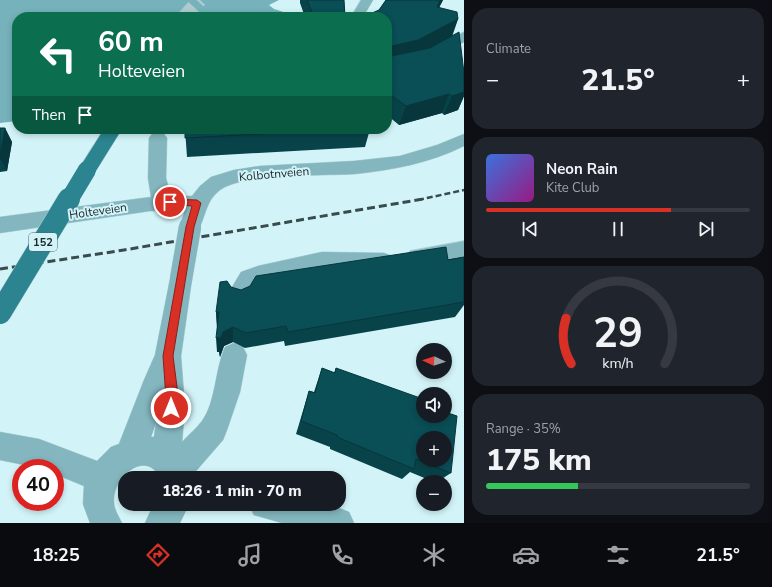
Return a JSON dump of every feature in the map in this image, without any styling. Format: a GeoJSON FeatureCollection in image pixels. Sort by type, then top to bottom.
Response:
{"type":"FeatureCollection","features":[{"type":"Feature","properties":{"kind":"main road","name":"152"},"geometry":{"type":"LineString","coordinates":[[0,313],[109,134]]}},
{"type":"Feature","properties":{"kind":"street"},"geometry":{"type":"LineString","coordinates":[[361,12],[367,0]]}},
{"type":"Feature","properties":{"kind":"street"},"geometry":{"type":"LineString","coordinates":[[392,69],[418,62],[464,36]]}},
{"type":"Feature","properties":{"kind":"street"},"geometry":{"type":"LineString","coordinates":[[158,138],[157,178],[162,202]]}},
{"type":"Feature","properties":{"kind":"street","name":"Kolbotnveien"},"geometry":{"type":"LineString","coordinates":[[131,452],[157,380],[168,356],[190,227],[197,203],[208,189],[219,182],[230,178],[258,173],[386,164],[418,158],[464,139]]}},
{"type":"Feature","properties":{"kind":"street","name":"Holteveien"},"geometry":{"type":"LineString","coordinates":[[0,225],[162,202],[197,203]]}},
{"type":"Feature","properties":{"kind":"street"},"geometry":{"type":"LineString","coordinates":[[240,294],[249,280],[258,275],[322,261],[384,262],[464,249]]}},
{"type":"Feature","properties":{"kind":"street"},"geometry":{"type":"LineString","coordinates":[[106,523],[98,505],[98,491],[102,478],[115,462],[131,452],[150,451],[172,470],[213,430],[227,392],[234,355]]}},
{"type":"Feature","properties":{"kind":"street","name":"Kolbotnveien"},"geometry":{"type":"LineString","coordinates":[[168,356],[171,387],[172,470]]}},
{"type":"Feature","properties":{"kind":"street"},"geometry":{"type":"LineString","coordinates":[[0,446],[12,446],[31,451],[102,478]]}},
{"type":"Feature","properties":{"kind":"street"},"geometry":{"type":"LineString","coordinates":[[161,523],[169,511]]}},
{"type":"Feature","properties":{"kind":"street"},"geometry":{"type":"LineString","coordinates":[[300,511],[338,523]]}},
{"type":"Feature","properties":{"kind":"shaded area"},"geometry":{"type":"Polygon","coordinates":[[[0,0],[279,0],[269,5],[274,9],[284,12],[12,12],[12,122],[0,123],[0,0]]]}},
{"type":"Feature","properties":{"kind":"building"},"geometry":{"type":"Polygon","coordinates":[[[307,0],[344,0],[345,12],[312,12],[307,0]]]}},
{"type":"Feature","properties":{"kind":"building"},"geometry":{"type":"Polygon","coordinates":[[[386,0],[440,0],[437,7],[457,12],[458,19],[418,40],[392,46],[392,12],[374,12],[379,10],[386,0]]]}},
{"type":"Feature","properties":{"kind":"building"},"geometry":{"type":"Polygon","coordinates":[[[459,32],[464,73],[464,92],[452,96],[449,94],[406,106],[392,96],[392,56],[430,48],[459,32]]]}},
{"type":"Feature","properties":{"kind":"building"},"geometry":{"type":"Polygon","coordinates":[[[0,128],[5,128],[0,156],[0,128]]]}},
{"type":"Feature","properties":{"kind":"building"},"geometry":{"type":"Polygon","coordinates":[[[185,134],[259,134],[185,138],[185,134]]]}},
{"type":"Feature","properties":{"kind":"building"},"geometry":{"type":"Polygon","coordinates":[[[446,247],[448,260],[464,257],[464,302],[288,332],[286,326],[246,333],[233,327],[223,332],[219,343],[220,338],[216,338],[219,312],[216,312],[220,282],[227,281],[231,287],[241,290],[250,286],[256,276],[446,247]]]}},
{"type":"Feature","properties":{"kind":"building"},"geometry":{"type":"Polygon","coordinates":[[[322,368],[335,373],[336,368],[416,397],[416,423],[452,423],[452,414],[457,416],[452,464],[452,431],[416,431],[416,459],[414,469],[301,421],[309,391],[315,393],[322,368]]]}},
{"type":"Feature","properties":{"kind":"building"},"geometry":{"type":"Polygon","coordinates":[[[436,467],[452,467],[451,473],[436,467]]]}},
{"type":"Feature","properties":{"kind":"tunnel"},"geometry":{"type":"LineString","coordinates":[[189,12],[200,0]]}},
{"type":"Feature","properties":{"kind":"railway"},"geometry":{"type":"LineString","coordinates":[[421,199],[464,190]]}},
{"type":"Feature","properties":{"kind":"railway"},"geometry":{"type":"LineString","coordinates":[[0,269],[124,250],[421,199]]}},
{"type":"Feature","properties":{"kind":"route"},"geometry":{"type":"LineString","coordinates":[[170,202],[197,203],[190,227],[168,356],[171,387],[171,408]]}}]}
